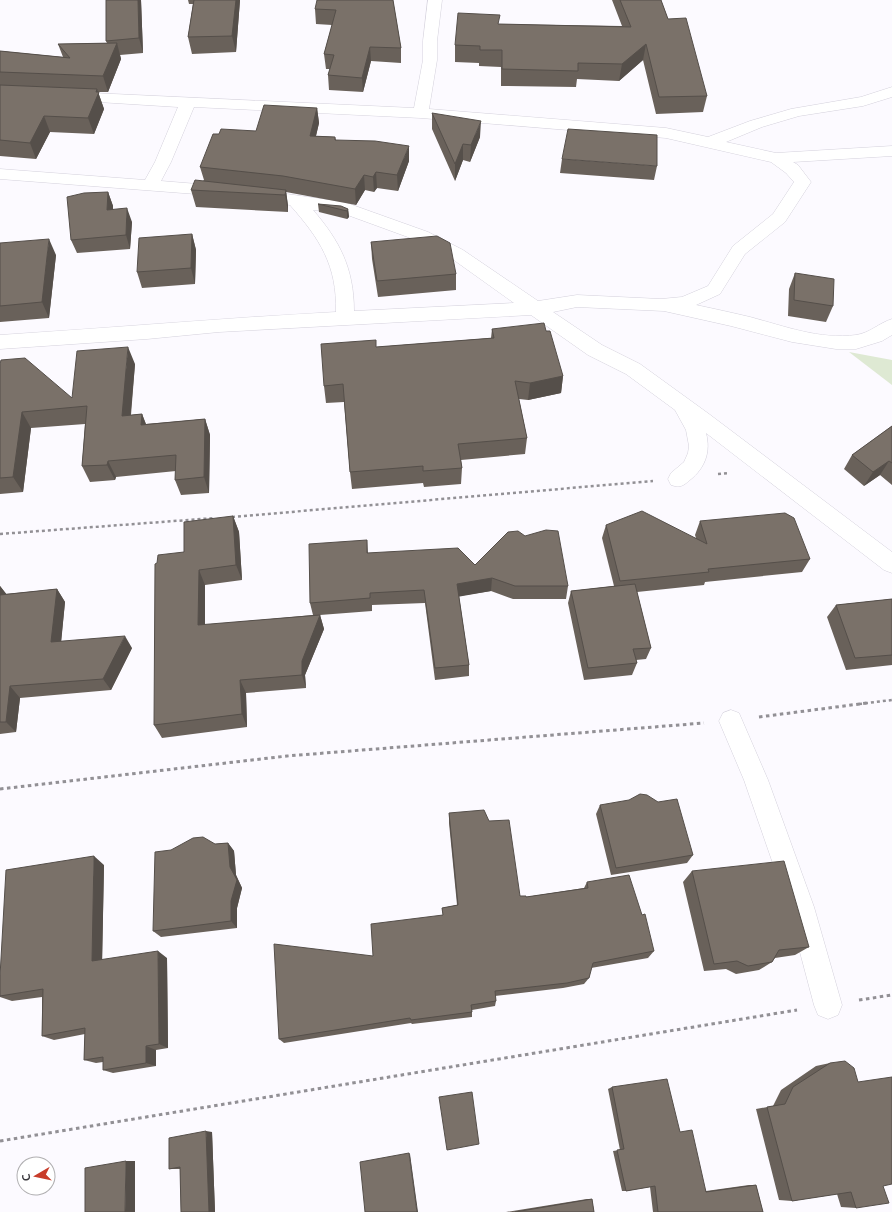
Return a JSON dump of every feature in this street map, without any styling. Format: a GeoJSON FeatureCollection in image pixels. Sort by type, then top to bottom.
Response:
{"type":"FeatureCollection","features":[{"type":"Feature","properties":{"kind":"street"},"geometry":{"type":"LineString","coordinates":[[421,113],[430,60],[430,41],[435,0]]}},
{"type":"Feature","properties":{"kind":"street"},"geometry":{"type":"LineString","coordinates":[[711,142],[756,124],[797,112],[863,101],[892,92]]}},
{"type":"Feature","properties":{"kind":"street"},"geometry":{"type":"LineString","coordinates":[[55,96],[421,113],[666,133],[776,158],[892,151]]}},
{"type":"Feature","properties":{"kind":"street"},"geometry":{"type":"LineString","coordinates":[[151,184],[163,162],[188,102]]}},
{"type":"Feature","properties":{"kind":"street"},"geometry":{"type":"LineString","coordinates":[[176,133],[185,124],[198,118],[221,114],[231,109],[236,104]]}},
{"type":"Feature","properties":{"kind":"street"},"geometry":{"type":"LineString","coordinates":[[661,306],[685,303],[714,290],[738,250],[779,218],[804,182],[820,168],[847,153]]}},
{"type":"Feature","properties":{"kind":"street"},"geometry":{"type":"LineString","coordinates":[[776,158],[792,169],[804,182]]}},
{"type":"Feature","properties":{"kind":"street"},"geometry":{"type":"LineString","coordinates":[[0,174],[151,184],[241,192],[344,208],[422,236],[457,254],[537,308],[595,350],[633,369],[892,564]]}},
{"type":"Feature","properties":{"kind":"street"},"geometry":{"type":"LineString","coordinates":[[295,200],[329,241],[342,270],[346,304],[345,318]]}},
{"type":"Feature","properties":{"kind":"street"},"geometry":{"type":"LineString","coordinates":[[0,342],[147,332],[219,325],[537,308],[577,301],[661,306],[732,319],[803,338],[842,343],[865,341],[892,326]]}},
{"type":"Feature","properties":{"kind":"street"},"geometry":{"type":"LineString","coordinates":[[678,478],[691,468],[698,454],[698,435],[691,418],[681,404]]}},
{"type":"Feature","properties":{"kind":"street"},"geometry":{"type":"LineString","coordinates":[[731,721],[756,780],[801,907],[828,1005]]}},
{"type":"Feature","properties":{"kind":"path"},"geometry":{"type":"LineString","coordinates":[[231,517],[728,473],[775,476]]}},
{"type":"Feature","properties":{"kind":"path"},"geometry":{"type":"LineString","coordinates":[[0,534],[215,518]]}},
{"type":"Feature","properties":{"kind":"path"},"geometry":{"type":"LineString","coordinates":[[0,790],[287,756],[731,721],[892,700]]}},
{"type":"Feature","properties":{"kind":"path"},"geometry":{"type":"LineString","coordinates":[[0,1141],[892,995]]}},
{"type":"Feature","properties":{"kind":"green space"},"geometry":{"type":"Polygon","coordinates":[[[849,352],[892,360],[892,385],[849,352]]]}},
{"type":"Feature","properties":{"kind":"building"},"geometry":{"type":"Polygon","coordinates":[[[106,0],[138,0],[139,38],[106,41],[106,0]]]}},
{"type":"Feature","properties":{"kind":"building"},"geometry":{"type":"Polygon","coordinates":[[[194,0],[236,0],[232,36],[188,37],[194,0]]]}},
{"type":"Feature","properties":{"kind":"building"},"geometry":{"type":"Polygon","coordinates":[[[317,0],[393,0],[401,48],[370,47],[362,78],[328,75],[334,55],[324,54],[336,10],[315,9],[317,0]]]}},
{"type":"Feature","properties":{"kind":"building"},"geometry":{"type":"Polygon","coordinates":[[[620,0],[661,0],[668,19],[686,18],[707,96],[659,97],[646,44],[622,64],[578,63],[578,71],[502,69],[502,50],[480,50],[480,46],[455,45],[458,13],[500,15],[498,24],[631,27],[620,0]]]}},
{"type":"Feature","properties":{"kind":"building"},"geometry":{"type":"Polygon","coordinates":[[[117,43],[103,76],[0,72],[0,51],[70,58],[58,44],[117,43]]]}},
{"type":"Feature","properties":{"kind":"building"},"geometry":{"type":"Polygon","coordinates":[[[0,85],[97,89],[96,92],[99,92],[88,118],[44,116],[30,143],[0,140],[0,85]]]}},
{"type":"Feature","properties":{"kind":"building"},"geometry":{"type":"Polygon","coordinates":[[[264,105],[317,108],[310,136],[335,137],[335,140],[375,141],[409,146],[397,175],[376,172],[373,177],[364,175],[355,189],[283,176],[200,167],[213,134],[219,134],[221,129],[256,131],[264,105]]]}},
{"type":"Feature","properties":{"kind":"building"},"geometry":{"type":"Polygon","coordinates":[[[432,113],[481,121],[471,145],[463,144],[455,164],[432,113]]]}},
{"type":"Feature","properties":{"kind":"building"},"geometry":{"type":"Polygon","coordinates":[[[568,129],[657,135],[657,166],[562,159],[568,129]]]}},
{"type":"Feature","properties":{"kind":"building"},"geometry":{"type":"Polygon","coordinates":[[[195,180],[286,190],[285,195],[191,190],[195,180]]]}},
{"type":"Feature","properties":{"kind":"building"},"geometry":{"type":"Polygon","coordinates":[[[108,192],[107,210],[127,208],[126,235],[71,240],[67,197],[84,193],[108,192]]]}},
{"type":"Feature","properties":{"kind":"building"},"geometry":{"type":"Polygon","coordinates":[[[318,204],[341,206],[348,209],[347,211],[318,204]]]}},
{"type":"Feature","properties":{"kind":"building"},"geometry":{"type":"Polygon","coordinates":[[[192,234],[191,268],[137,272],[139,238],[192,234]]]}},
{"type":"Feature","properties":{"kind":"building"},"geometry":{"type":"Polygon","coordinates":[[[437,236],[450,243],[456,274],[377,281],[371,242],[437,236]]]}},
{"type":"Feature","properties":{"kind":"building"},"geometry":{"type":"Polygon","coordinates":[[[49,239],[42,302],[0,306],[0,243],[49,239]]]}},
{"type":"Feature","properties":{"kind":"building"},"geometry":{"type":"Polygon","coordinates":[[[795,273],[834,279],[833,306],[794,300],[795,273]]]}},
{"type":"Feature","properties":{"kind":"building"},"geometry":{"type":"Polygon","coordinates":[[[544,323],[546,331],[550,331],[563,376],[530,383],[515,381],[527,438],[458,444],[462,468],[423,471],[423,466],[350,472],[343,384],[324,386],[321,344],[376,340],[376,347],[494,338],[492,329],[544,323]]]}},
{"type":"Feature","properties":{"kind":"building"},"geometry":{"type":"Polygon","coordinates":[[[128,347],[122,416],[142,414],[141,425],[205,419],[204,477],[175,480],[176,455],[108,461],[107,465],[82,466],[87,406],[22,412],[13,477],[0,478],[1,360],[25,358],[72,398],[77,351],[128,347]]]}},
{"type":"Feature","properties":{"kind":"building"},"geometry":{"type":"Polygon","coordinates":[[[892,426],[892,463],[889,461],[873,472],[852,455],[892,426]]]}},
{"type":"Feature","properties":{"kind":"building"},"geometry":{"type":"Polygon","coordinates":[[[642,511],[707,544],[700,521],[785,513],[794,518],[810,559],[708,569],[709,572],[620,581],[606,525],[642,511]]]}},
{"type":"Feature","properties":{"kind":"building"},"geometry":{"type":"Polygon","coordinates":[[[233,516],[236,565],[199,570],[198,625],[320,615],[302,661],[302,675],[240,680],[242,714],[154,725],[155,564],[157,563],[158,555],[184,552],[184,522],[233,516]]]}},
{"type":"Feature","properties":{"kind":"building"},"geometry":{"type":"Polygon","coordinates":[[[546,530],[558,531],[568,586],[515,586],[492,578],[457,584],[469,665],[435,668],[424,590],[370,593],[370,598],[310,603],[309,544],[367,540],[367,553],[458,548],[475,565],[508,532],[518,531],[525,536],[546,530]]]}},
{"type":"Feature","properties":{"kind":"building"},"geometry":{"type":"Polygon","coordinates":[[[635,584],[651,648],[633,649],[637,663],[588,668],[571,591],[635,584]]]}},
{"type":"Feature","properties":{"kind":"building"},"geometry":{"type":"Polygon","coordinates":[[[57,589],[51,642],[125,636],[103,679],[10,686],[6,722],[0,722],[0,595],[57,589]]]}},
{"type":"Feature","properties":{"kind":"building"},"geometry":{"type":"Polygon","coordinates":[[[892,599],[892,655],[855,658],[836,605],[892,599]]]}},
{"type":"Feature","properties":{"kind":"building"},"geometry":{"type":"Polygon","coordinates":[[[640,794],[647,795],[658,802],[677,799],[693,855],[616,868],[600,805],[629,800],[640,794]]]}},
{"type":"Feature","properties":{"kind":"building"},"geometry":{"type":"Polygon","coordinates":[[[484,810],[489,821],[509,820],[520,896],[526,897],[588,888],[587,882],[629,875],[642,915],[645,914],[654,951],[593,963],[589,978],[567,983],[495,991],[496,1001],[471,1005],[472,1012],[411,1020],[410,1018],[279,1039],[274,944],[373,956],[371,924],[443,915],[442,908],[458,905],[449,813],[484,810]]]}},
{"type":"Feature","properties":{"kind":"building"},"geometry":{"type":"Polygon","coordinates":[[[203,837],[215,844],[228,843],[230,867],[237,880],[231,901],[231,921],[153,931],[155,852],[171,850],[193,838],[203,837]]]}},
{"type":"Feature","properties":{"kind":"building"},"geometry":{"type":"Polygon","coordinates":[[[94,856],[92,961],[158,951],[159,1044],[146,1046],[146,1063],[103,1070],[103,1057],[84,1060],[85,1028],[42,1036],[43,989],[0,996],[6,870],[94,856]]]}},
{"type":"Feature","properties":{"kind":"building"},"geometry":{"type":"Polygon","coordinates":[[[784,861],[809,947],[779,950],[772,962],[748,966],[737,961],[714,964],[692,871],[784,861]]]}},
{"type":"Feature","properties":{"kind":"building"},"geometry":{"type":"Polygon","coordinates":[[[845,1061],[854,1068],[858,1082],[892,1077],[892,1184],[883,1186],[889,1203],[856,1208],[851,1192],[792,1201],[767,1107],[785,1104],[793,1087],[830,1063],[845,1061]]]}},
{"type":"Feature","properties":{"kind":"building"},"geometry":{"type":"Polygon","coordinates":[[[667,1079],[680,1132],[692,1130],[706,1192],[756,1185],[763,1212],[658,1212],[655,1186],[626,1191],[617,1150],[624,1149],[612,1087],[667,1079]]]}},
{"type":"Feature","properties":{"kind":"building"},"geometry":{"type":"Polygon","coordinates":[[[472,1092],[479,1144],[447,1150],[439,1097],[472,1092]]]}},
{"type":"Feature","properties":{"kind":"building"},"geometry":{"type":"Polygon","coordinates":[[[206,1131],[209,1212],[181,1212],[180,1167],[169,1169],[169,1138],[206,1131]]]}},
{"type":"Feature","properties":{"kind":"building"},"geometry":{"type":"Polygon","coordinates":[[[409,1153],[417,1212],[365,1212],[360,1162],[409,1153]]]}},
{"type":"Feature","properties":{"kind":"building"},"geometry":{"type":"Polygon","coordinates":[[[126,1161],[125,1212],[85,1212],[85,1168],[126,1161]]]}},
{"type":"Feature","properties":{"kind":"building"},"geometry":{"type":"Polygon","coordinates":[[[592,1199],[594,1212],[515,1212],[592,1199]]]}}]}
